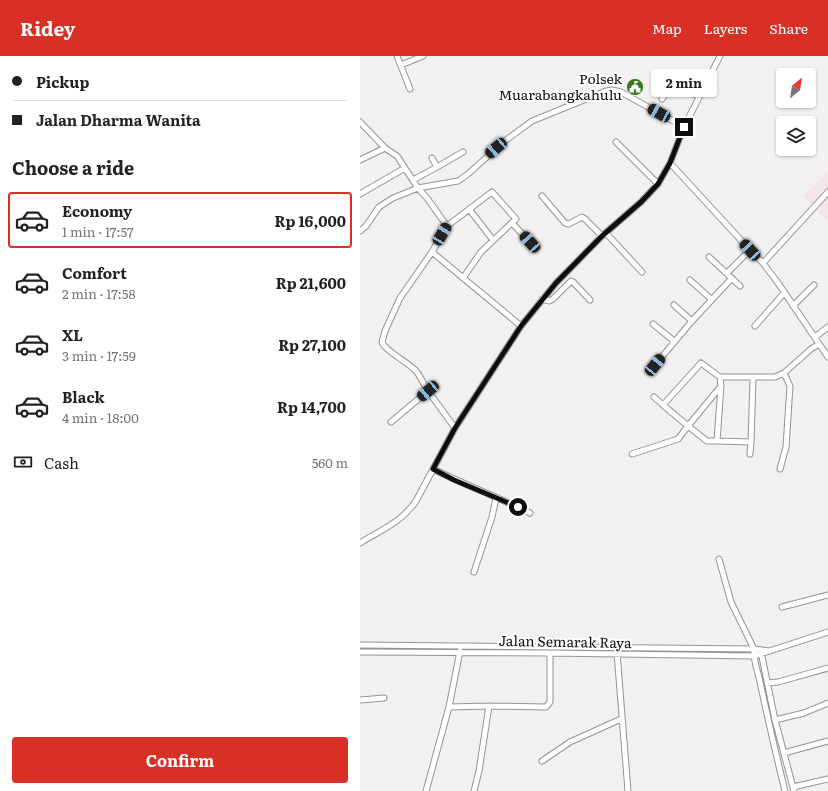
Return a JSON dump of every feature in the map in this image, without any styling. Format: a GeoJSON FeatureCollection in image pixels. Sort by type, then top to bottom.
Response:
{"type":"FeatureCollection","features":[{"type":"Feature","properties":{"kind":"street"},"geometry":{"type":"LineString","coordinates":[[397,56],[410,89]]}},
{"type":"Feature","properties":{"kind":"street"},"geometry":{"type":"LineString","coordinates":[[400,65],[423,56]]}},
{"type":"Feature","properties":{"kind":"street"},"geometry":{"type":"LineString","coordinates":[[360,543],[386,529],[402,517],[416,501],[455,428],[521,326],[542,299],[604,234],[641,202],[658,184],[670,163],[684,127],[720,56]]}},
{"type":"Feature","properties":{"kind":"street"},"geometry":{"type":"LineString","coordinates":[[662,99],[672,84],[675,83],[699,97]]}},
{"type":"Feature","properties":{"kind":"street"},"geometry":{"type":"LineString","coordinates":[[360,232],[380,208],[393,198],[418,188],[458,180],[468,174],[506,140],[532,121],[612,90],[621,92],[684,127]]}},
{"type":"Feature","properties":{"kind":"street"},"geometry":{"type":"LineString","coordinates":[[360,122],[385,148],[397,156],[418,188],[447,226]]}},
{"type":"Feature","properties":{"kind":"street"},"geometry":{"type":"LineString","coordinates":[[360,132],[366,129]]}},
{"type":"Feature","properties":{"kind":"street"},"geometry":{"type":"LineString","coordinates":[[616,142],[658,184]]}},
{"type":"Feature","properties":{"kind":"street"},"geometry":{"type":"LineString","coordinates":[[360,160],[385,148]]}},
{"type":"Feature","properties":{"kind":"street"},"geometry":{"type":"LineString","coordinates":[[413,180],[463,152]]}},
{"type":"Feature","properties":{"kind":"street"},"geometry":{"type":"LineString","coordinates":[[432,158],[437,167]]}},
{"type":"Feature","properties":{"kind":"street"},"geometry":{"type":"LineString","coordinates":[[670,163],[762,263],[778,283],[828,357]]}},
{"type":"Feature","properties":{"kind":"street"},"geometry":{"type":"LineString","coordinates":[[360,194],[405,168]]}},
{"type":"Feature","properties":{"kind":"street"},"geometry":{"type":"LineString","coordinates":[[455,428],[416,372],[385,347],[382,342],[385,331],[400,298],[432,252],[447,226],[492,192],[516,219],[480,252],[463,278]]}},
{"type":"Feature","properties":{"kind":"street"},"geometry":{"type":"LineString","coordinates":[[762,263],[828,192]]}},
{"type":"Feature","properties":{"kind":"street"},"geometry":{"type":"LineString","coordinates":[[542,196],[566,223],[569,224],[582,217],[585,218],[604,234],[642,272]]}},
{"type":"Feature","properties":{"kind":"street"},"geometry":{"type":"LineString","coordinates":[[468,209],[493,240]]}},
{"type":"Feature","properties":{"kind":"street"},"geometry":{"type":"LineString","coordinates":[[512,223],[530,242]]}},
{"type":"Feature","properties":{"kind":"street"},"geometry":{"type":"LineString","coordinates":[[726,273],[750,250]]}},
{"type":"Feature","properties":{"kind":"street"},"geometry":{"type":"LineString","coordinates":[[432,252],[521,326]]}},
{"type":"Feature","properties":{"kind":"street"},"geometry":{"type":"LineString","coordinates":[[709,257],[740,286]]}},
{"type":"Feature","properties":{"kind":"street"},"geometry":{"type":"LineString","coordinates":[[655,365],[674,341],[732,278]]}},
{"type":"Feature","properties":{"kind":"street"},"geometry":{"type":"LineString","coordinates":[[690,280],[712,299]]}},
{"type":"Feature","properties":{"kind":"street"},"geometry":{"type":"LineString","coordinates":[[542,299],[549,301],[554,299],[571,281],[590,300]]}},
{"type":"Feature","properties":{"kind":"street"},"geometry":{"type":"LineString","coordinates":[[793,306],[814,285]]}},
{"type":"Feature","properties":{"kind":"street"},"geometry":{"type":"LineString","coordinates":[[755,326],[784,293]]}},
{"type":"Feature","properties":{"kind":"street"},"geometry":{"type":"LineString","coordinates":[[674,305],[692,321]]}},
{"type":"Feature","properties":{"kind":"street"},"geometry":{"type":"LineString","coordinates":[[653,324],[674,341]]}},
{"type":"Feature","properties":{"kind":"street"},"geometry":{"type":"LineString","coordinates":[[663,405],[701,363],[720,377],[775,377],[784,373],[811,349],[828,327]]}},
{"type":"Feature","properties":{"kind":"street"},"geometry":{"type":"LineString","coordinates":[[780,469],[786,447],[790,386],[784,373]]}},
{"type":"Feature","properties":{"kind":"street"},"geometry":{"type":"LineString","coordinates":[[717,441],[721,386],[720,377]]}},
{"type":"Feature","properties":{"kind":"street"},"geometry":{"type":"LineString","coordinates":[[750,454],[753,378]]}},
{"type":"Feature","properties":{"kind":"street"},"geometry":{"type":"LineString","coordinates":[[632,454],[678,439],[721,386]]}},
{"type":"Feature","properties":{"kind":"street"},"geometry":{"type":"LineString","coordinates":[[391,422],[428,391]]}},
{"type":"Feature","properties":{"kind":"street"},"geometry":{"type":"LineString","coordinates":[[654,397],[708,441],[751,442]]}},
{"type":"Feature","properties":{"kind":"street"},"geometry":{"type":"LineString","coordinates":[[433,469],[496,498],[507,501],[530,513]]}},
{"type":"Feature","properties":{"kind":"street"},"geometry":{"type":"LineString","coordinates":[[474,572],[492,517],[496,498]]}},
{"type":"Feature","properties":{"kind":"street"},"geometry":{"type":"LineString","coordinates":[[719,559],[731,602],[758,651],[794,789],[828,779]]}},
{"type":"Feature","properties":{"kind":"street"},"geometry":{"type":"LineString","coordinates":[[782,607],[828,595]]}},
{"type":"Feature","properties":{"kind":"street","name":"Jalan Semarak Raya"},"geometry":{"type":"LineString","coordinates":[[360,645],[769,651],[828,632]]}},
{"type":"Feature","properties":{"kind":"street"},"geometry":{"type":"LineString","coordinates":[[426,791],[448,707],[460,653],[460,646]]}},
{"type":"Feature","properties":{"kind":"street"},"geometry":{"type":"LineString","coordinates":[[615,648],[617,655],[628,791]]}},
{"type":"Feature","properties":{"kind":"street"},"geometry":{"type":"LineString","coordinates":[[672,649],[672,655]]}},
{"type":"Feature","properties":{"kind":"street"},"geometry":{"type":"LineString","coordinates":[[758,651],[754,656],[785,791]]}},
{"type":"Feature","properties":{"kind":"street","name":"Jalan Semarak Raya"},"geometry":{"type":"LineString","coordinates":[[360,652],[754,656],[758,651]]}},
{"type":"Feature","properties":{"kind":"street"},"geometry":{"type":"LineString","coordinates":[[448,707],[546,707],[550,702],[550,653]]}},
{"type":"Feature","properties":{"kind":"street"},"geometry":{"type":"LineString","coordinates":[[767,683],[828,668]]}},
{"type":"Feature","properties":{"kind":"street"},"geometry":{"type":"LineString","coordinates":[[360,700],[384,698]]}},
{"type":"Feature","properties":{"kind":"street"},"geometry":{"type":"LineString","coordinates":[[775,720],[804,713],[828,703]]}},
{"type":"Feature","properties":{"kind":"street"},"geometry":{"type":"LineString","coordinates":[[474,791],[479,770],[489,706]]}},
{"type":"Feature","properties":{"kind":"street"},"geometry":{"type":"LineString","coordinates":[[542,761],[570,742],[621,719]]}},
{"type":"Feature","properties":{"kind":"street"},"geometry":{"type":"LineString","coordinates":[[784,753],[828,741]]}},
{"type":"Feature","properties":{"kind":"shaded area"},"geometry":{"type":"Polygon","coordinates":[[[828,172],[828,222],[803,196],[828,172]]]}},
{"type":"Feature","properties":{"kind":"place","name":"Polsek Muarabangkahulu"},"geometry":{"type":"Point","coordinates":[635,87]}},
{"type":"Feature","properties":{"kind":"route"},"geometry":{"type":"LineString","coordinates":[[518,507],[507,501],[496,498],[454,480],[433,469],[455,428],[521,326],[556,283],[602,236],[641,202],[658,184],[670,163],[684,127]]}}]}
